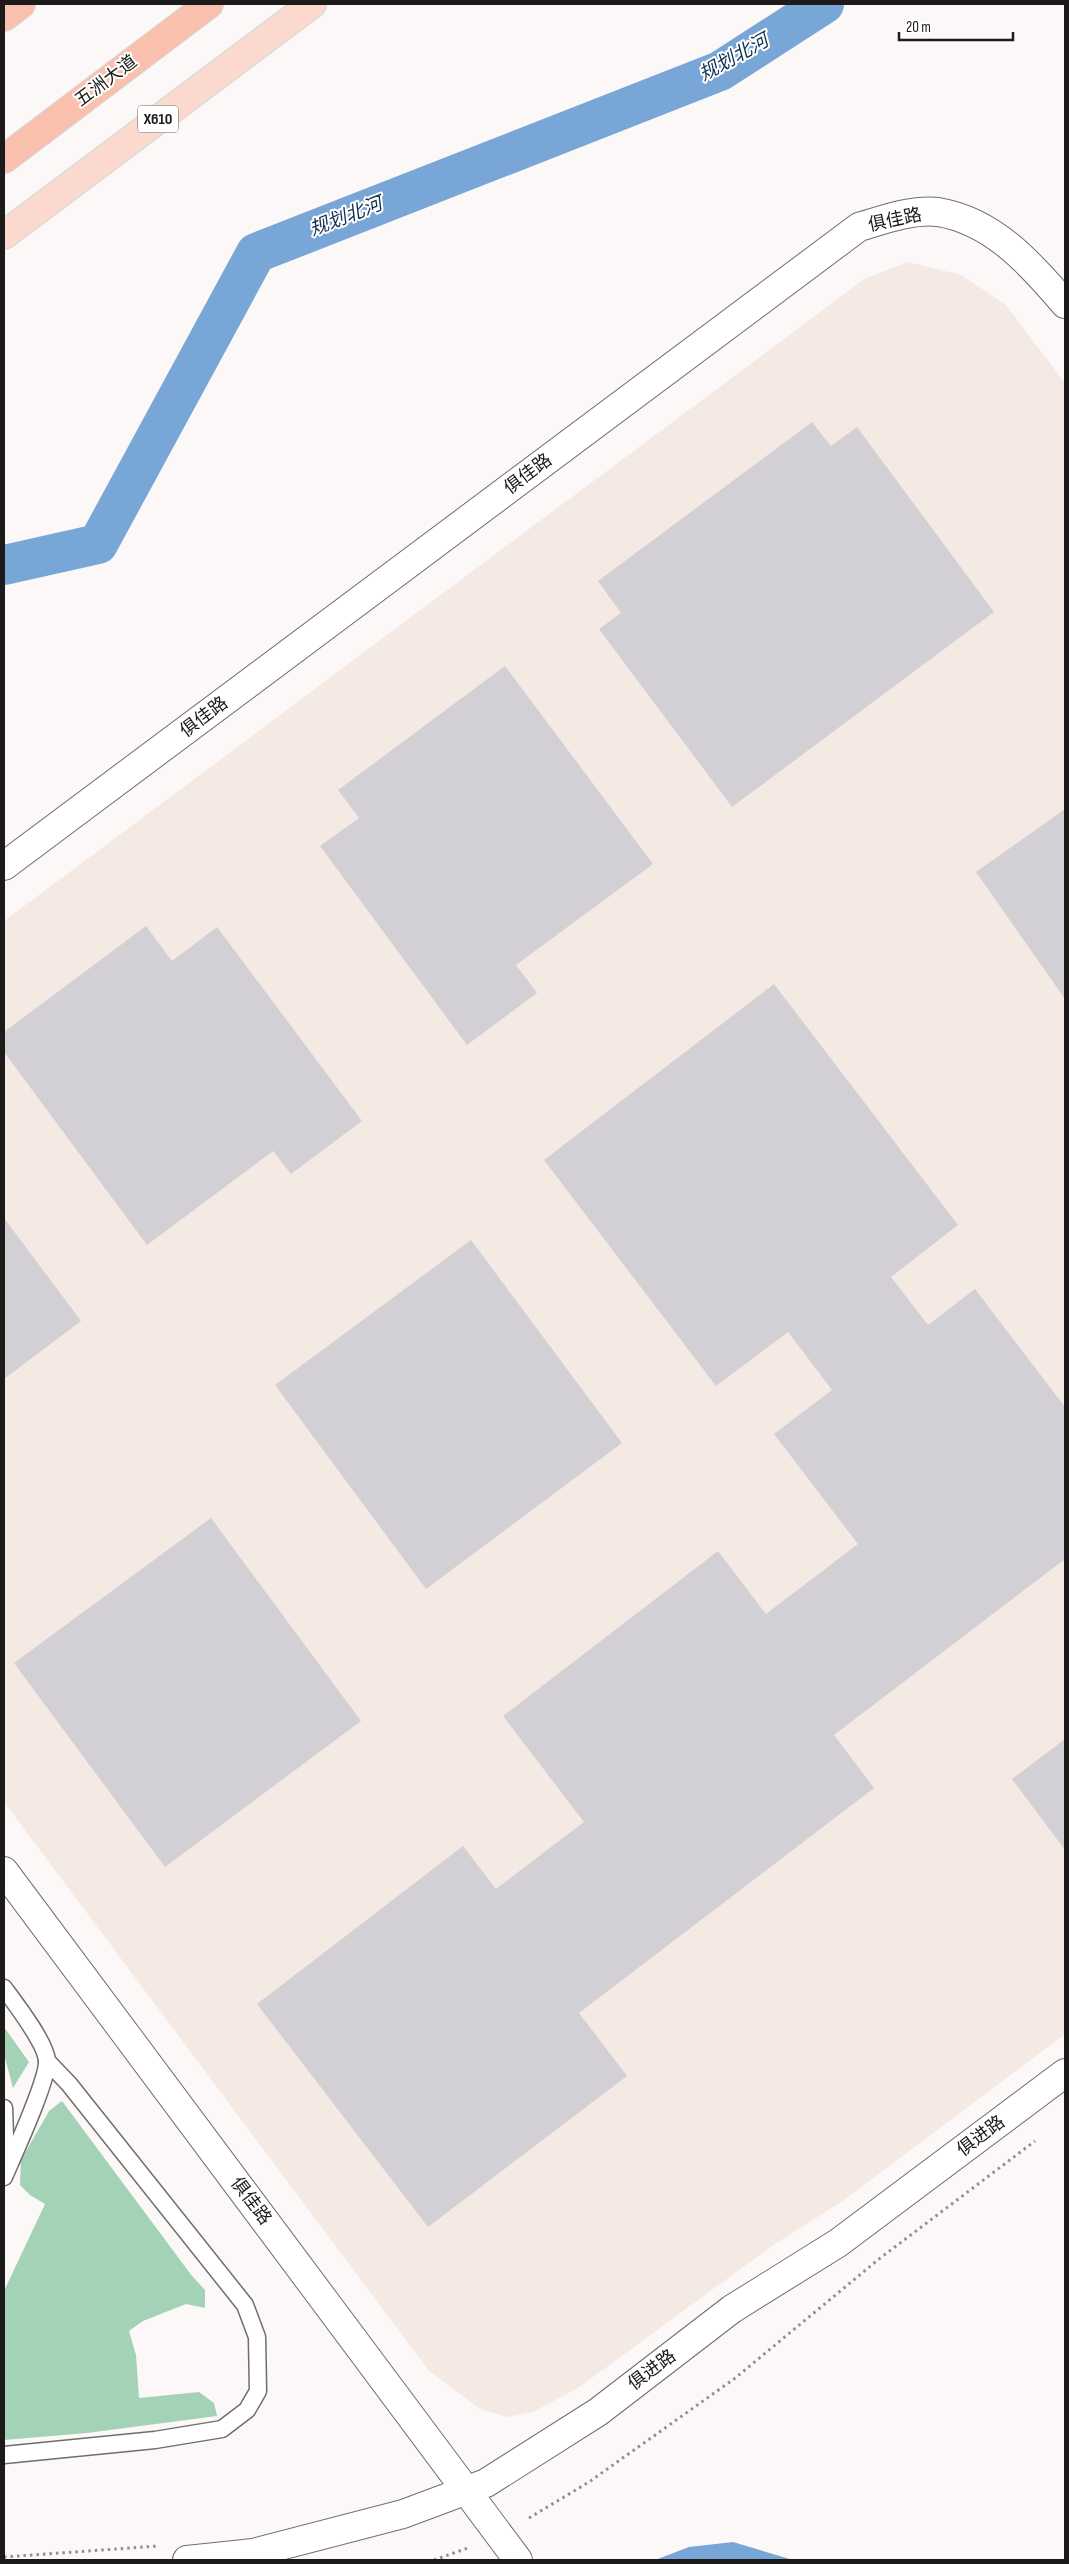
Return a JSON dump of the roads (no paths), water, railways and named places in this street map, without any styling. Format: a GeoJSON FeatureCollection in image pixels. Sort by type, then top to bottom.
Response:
{"type":"FeatureCollection","features":[{"type":"Feature","properties":{"kind":"highway"},"geometry":{"type":"LineString","coordinates":[[4,17],[21,4]]}},
{"type":"Feature","properties":{"kind":"highway","name":"五洲大道"},"geometry":{"type":"LineString","coordinates":[[4,159],[209,4]]}},
{"type":"Feature","properties":{"kind":"main road","name":"X610"},"geometry":{"type":"LineString","coordinates":[[4,235],[312,4]]}},
{"type":"Feature","properties":{"kind":"street","name":"俱佳路"},"geometry":{"type":"LineString","coordinates":[[4,866],[859,227],[901,215],[937,212],[963,220],[994,234],[1013,249],[1035,268],[1065,304]]}},
{"type":"Feature","properties":{"kind":"street","name":"俱佳路"},"geometry":{"type":"LineString","coordinates":[[4,1871],[518,2560]]}},
{"type":"Feature","properties":{"kind":"street","name":"俱进路"},"geometry":{"type":"LineString","coordinates":[[188,2560],[253,2553],[403,2514],[486,2483],[598,2412],[732,2309],[838,2243],[1065,2073]]}},
{"type":"Feature","properties":{"kind":"lane"},"geometry":{"type":"LineString","coordinates":[[4,1988],[32,2025],[47,2060],[69,2084],[246,2305],[257,2337],[258,2391],[247,2410],[222,2429],[155,2440],[4,2455]]}},
{"type":"Feature","properties":{"kind":"lane"},"geometry":{"type":"LineString","coordinates":[[5,2174],[41,2088],[47,2060]]}},
{"type":"Feature","properties":{"kind":"lane"},"geometry":{"type":"LineString","coordinates":[[4,2108],[5,2174]]}},
{"type":"Feature","properties":{"kind":"water"},"geometry":{"type":"Polygon","coordinates":[[[733,2542],[793,2560],[655,2560],[689,2547],[733,2542]]]}},
{"type":"Feature","properties":{"kind":"waterway","name":"规划北河"},"geometry":{"type":"LineString","coordinates":[[4,565],[98,544],[256,253],[720,71],[824,4]]}}]}
